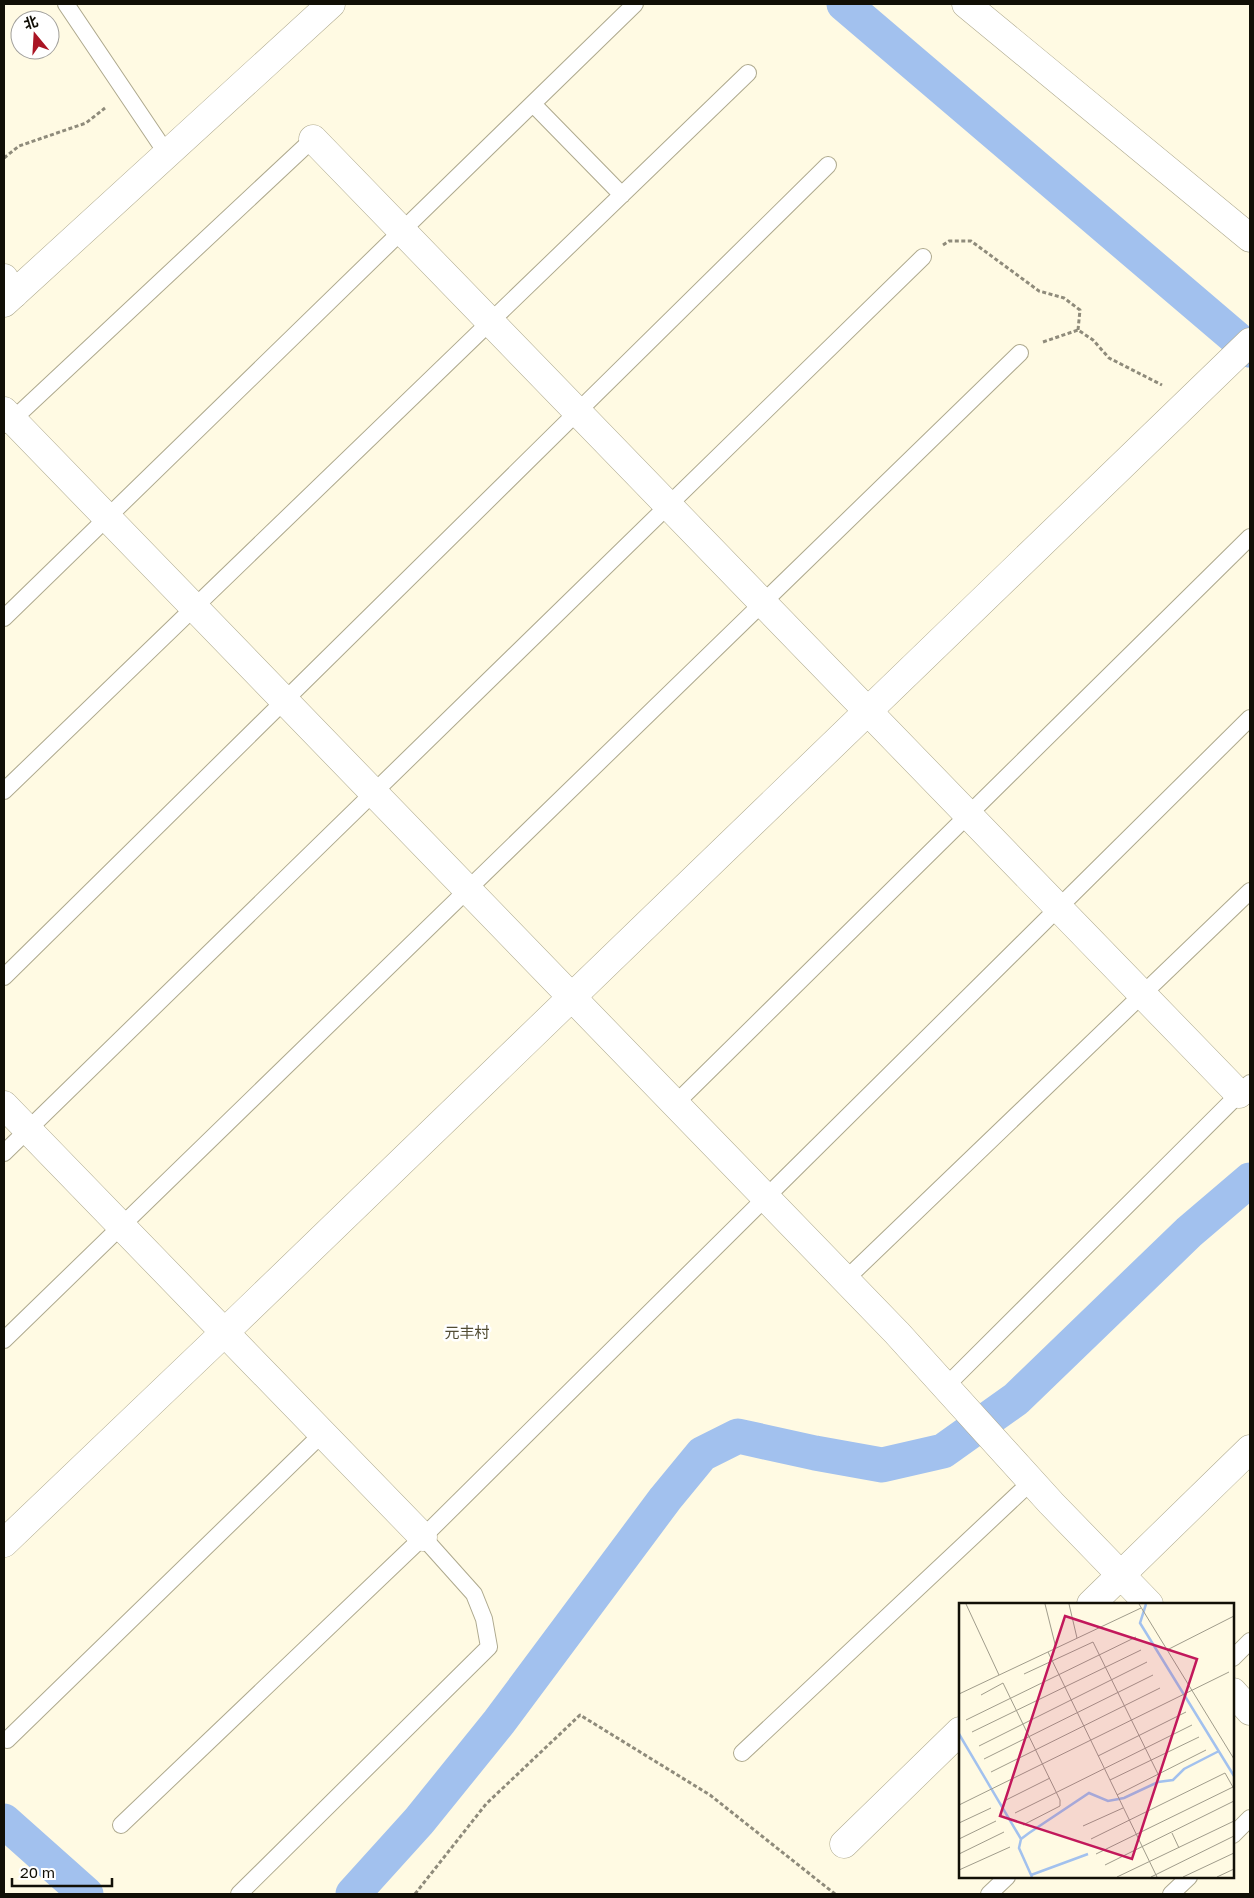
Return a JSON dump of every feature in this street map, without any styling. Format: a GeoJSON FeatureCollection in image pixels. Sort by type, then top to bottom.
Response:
{"type":"FeatureCollection","features":[{"type":"Feature","properties":{"kind":"street"},"geometry":{"type":"LineString","coordinates":[[7,291],[167,154],[331,4]]}},
{"type":"Feature","properties":{"kind":"street"},"geometry":{"type":"LineString","coordinates":[[968,4],[1250,238]]}},
{"type":"Feature","properties":{"kind":"street"},"geometry":{"type":"LineString","coordinates":[[313,138],[1143,995],[1245,1088]]}},
{"type":"Feature","properties":{"kind":"street"},"geometry":{"type":"LineString","coordinates":[[4,1544],[1250,342]]}},
{"type":"Feature","properties":{"kind":"street"},"geometry":{"type":"LineString","coordinates":[[7,420],[107,518],[846,1280],[946,1386],[1023,1472],[1148,1603]]}},
{"type":"Feature","properties":{"kind":"street"},"geometry":{"type":"LineString","coordinates":[[4,1105],[423,1538]]}},
{"type":"Feature","properties":{"kind":"street"},"geometry":{"type":"LineString","coordinates":[[1092,1603],[1250,1449]]}},
{"type":"Feature","properties":{"kind":"street"},"geometry":{"type":"LineString","coordinates":[[1234,1693],[1250,1711]]}},
{"type":"Feature","properties":{"kind":"street"},"geometry":{"type":"LineString","coordinates":[[844,1844],[959,1732]]}},
{"type":"Feature","properties":{"kind":"lane"},"geometry":{"type":"LineString","coordinates":[[66,4],[167,154]]}},
{"type":"Feature","properties":{"kind":"lane"},"geometry":{"type":"LineString","coordinates":[[4,618],[635,4]]}},
{"type":"Feature","properties":{"kind":"lane"},"geometry":{"type":"LineString","coordinates":[[4,791],[748,74]]}},
{"type":"Feature","properties":{"kind":"lane"},"geometry":{"type":"LineString","coordinates":[[533,104],[622,195]]}},
{"type":"Feature","properties":{"kind":"lane"},"geometry":{"type":"LineString","coordinates":[[7,420],[313,138]]}},
{"type":"Feature","properties":{"kind":"lane"},"geometry":{"type":"LineString","coordinates":[[4,977],[828,165]]}},
{"type":"Feature","properties":{"kind":"lane"},"geometry":{"type":"LineString","coordinates":[[4,1154],[923,257]]}},
{"type":"Feature","properties":{"kind":"lane"},"geometry":{"type":"LineString","coordinates":[[4,1340],[1020,353]]}},
{"type":"Feature","properties":{"kind":"lane"},"geometry":{"type":"LineString","coordinates":[[675,1104],[1250,537]]}},
{"type":"Feature","properties":{"kind":"lane"},"geometry":{"type":"LineString","coordinates":[[121,1825],[423,1538],[1250,718]]}},
{"type":"Feature","properties":{"kind":"lane"},"geometry":{"type":"LineString","coordinates":[[846,1280],[1250,891]]}},
{"type":"Feature","properties":{"kind":"lane"},"geometry":{"type":"LineString","coordinates":[[946,1386],[1245,1088]]}},
{"type":"Feature","properties":{"kind":"lane"},"geometry":{"type":"LineString","coordinates":[[7,1740],[323,1433]]}},
{"type":"Feature","properties":{"kind":"lane"},"geometry":{"type":"LineString","coordinates":[[742,1753],[1023,1472]]}},
{"type":"Feature","properties":{"kind":"lane"},"geometry":{"type":"LineString","coordinates":[[239,1894],[489,1648],[484,1619],[474,1594],[423,1538]]}},
{"type":"Feature","properties":{"kind":"lane"},"geometry":{"type":"LineString","coordinates":[[1234,1657],[1250,1641]]}},
{"type":"Feature","properties":{"kind":"lane"},"geometry":{"type":"LineString","coordinates":[[1234,1834],[1250,1818]]}},
{"type":"Feature","properties":{"kind":"lane"},"geometry":{"type":"LineString","coordinates":[[989,1894],[1006,1878]]}},
{"type":"Feature","properties":{"kind":"lane"},"geometry":{"type":"LineString","coordinates":[[1171,1894],[1188,1878]]}},
{"type":"Feature","properties":{"kind":"path"},"geometry":{"type":"LineString","coordinates":[[4,158],[19,146],[86,123],[126,92]]}},
{"type":"Feature","properties":{"kind":"path"},"geometry":{"type":"LineString","coordinates":[[923,257],[949,240],[971,241],[1039,291],[1064,298],[1080,310],[1078,330]]}},
{"type":"Feature","properties":{"kind":"path"},"geometry":{"type":"LineString","coordinates":[[1020,353],[1045,340],[1078,330]]}},
{"type":"Feature","properties":{"kind":"path"},"geometry":{"type":"LineString","coordinates":[[1078,330],[1093,340],[1109,358],[1191,399]]}},
{"type":"Feature","properties":{"kind":"path"},"geometry":{"type":"LineString","coordinates":[[415,1894],[486,1804],[580,1715],[710,1795],[835,1894]]}},
{"type":"Feature","properties":{"kind":"waterway"},"geometry":{"type":"LineString","coordinates":[[844,4],[1250,350]]}},
{"type":"Feature","properties":{"kind":"waterway"},"geometry":{"type":"LineString","coordinates":[[353,1894],[419,1821],[499,1722],[665,1499],[702,1454],[738,1436],[882,1465],[943,1451],[1016,1399],[1189,1232],[1250,1180]]}},
{"type":"Feature","properties":{"kind":"waterway"},"geometry":{"type":"LineString","coordinates":[[4,1821],[86,1894]]}},
{"type":"Feature","properties":{"kind":"district","name":"元丰村"},"geometry":{"type":"Point","coordinates":[467,1332]}}]}
